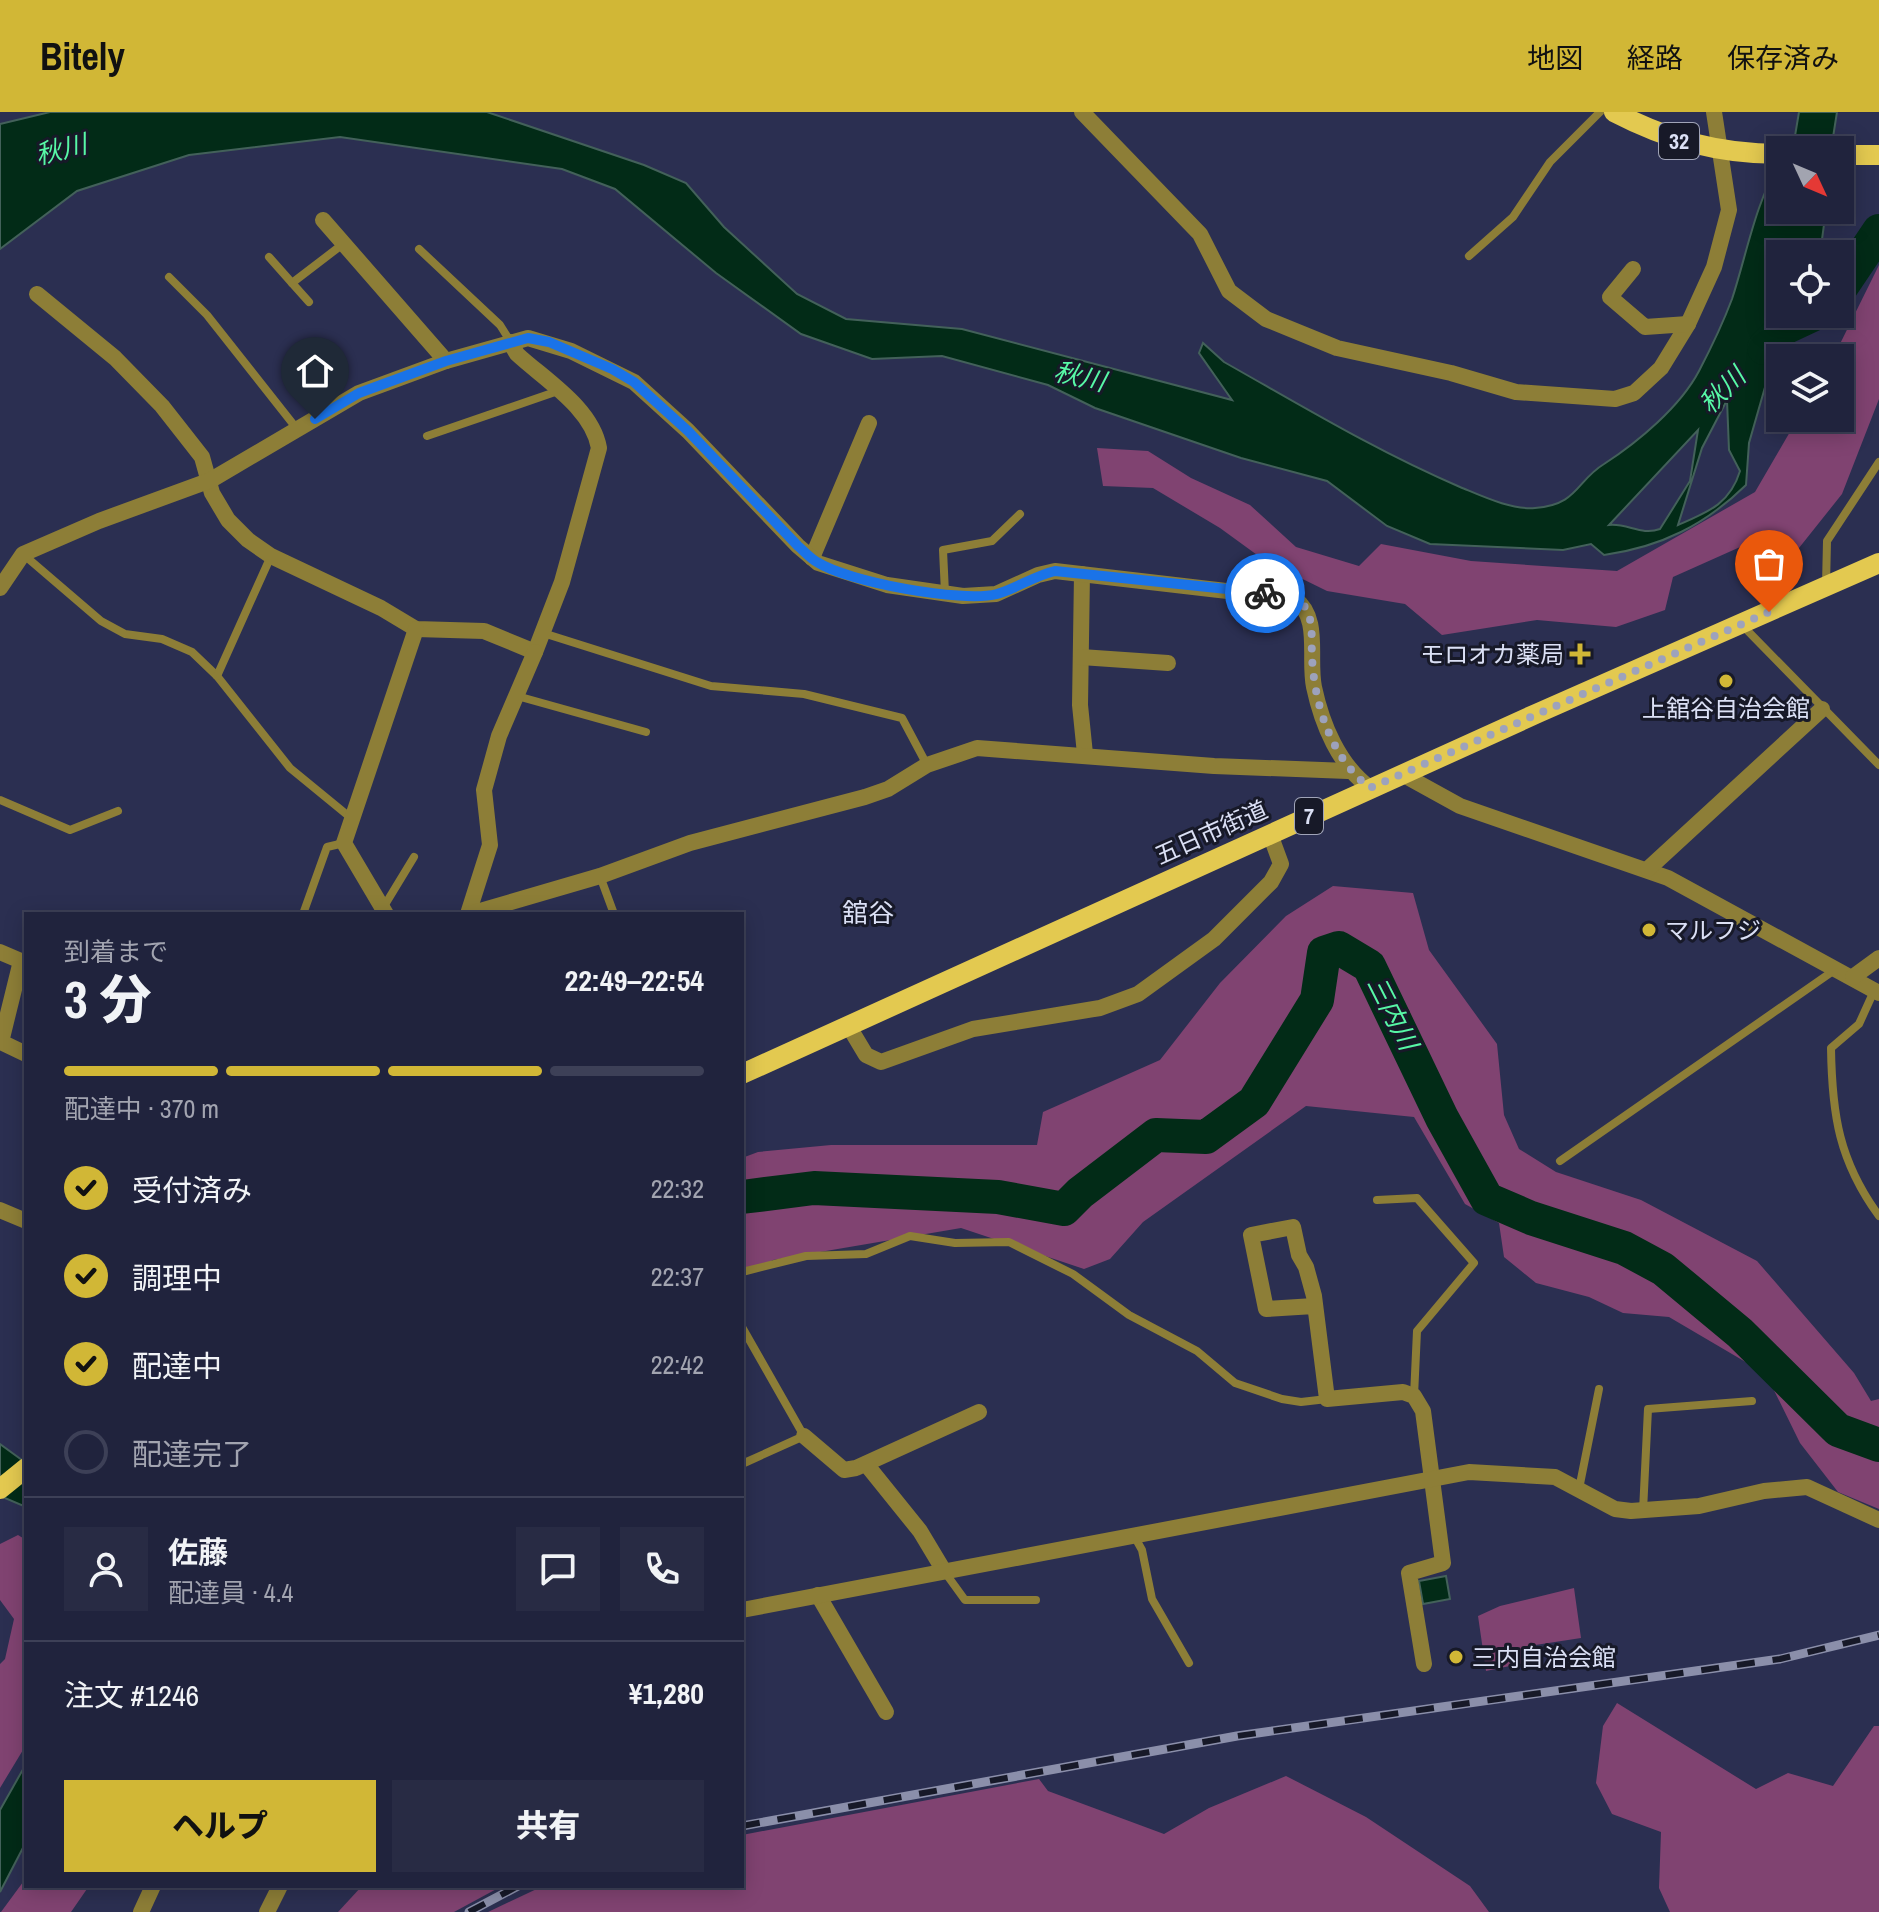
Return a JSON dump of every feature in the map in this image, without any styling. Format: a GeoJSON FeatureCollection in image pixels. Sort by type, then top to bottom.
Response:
{"type":"FeatureCollection","features":[{"type":"Feature","properties":{"kind":"main road","name":"32"},"geometry":{"type":"LineString","coordinates":[[1614,112],[1662,135],[1722,151],[1766,154]]}},
{"type":"Feature","properties":{"kind":"main road"},"geometry":{"type":"LineString","coordinates":[[1854,155],[1879,155]]}},
{"type":"Feature","properties":{"kind":"main road","name":"五日市街道"},"geometry":{"type":"LineString","coordinates":[[744,1073],[1370,788],[1879,563]]}},
{"type":"Feature","properties":{"kind":"main road"},"geometry":{"type":"LineString","coordinates":[[0,1489],[24,1470]]}},
{"type":"Feature","properties":{"kind":"street"},"geometry":{"type":"LineString","coordinates":[[1082,112],[1200,234],[1217,274],[1241,303],[1266,319],[1324,345],[1451,373],[1516,392],[1615,399],[1647,384],[1661,368],[1688,324],[1714,267],[1727,224],[1729,197],[1714,112]]}},
{"type":"Feature","properties":{"kind":"street"},"geometry":{"type":"LineString","coordinates":[[323,220],[446,361]]}},
{"type":"Feature","properties":{"kind":"street"},"geometry":{"type":"LineString","coordinates":[[1633,269],[1610,297],[1645,327],[1688,324]]}},
{"type":"Feature","properties":{"kind":"street"},"geometry":{"type":"LineString","coordinates":[[37,294],[115,358],[152,395],[202,457],[211,480],[212,493],[228,520],[271,556],[381,608],[416,629],[484,631],[535,652]]}},
{"type":"Feature","properties":{"kind":"street"},"geometry":{"type":"LineString","coordinates":[[0,588],[23,554],[99,521],[211,480],[359,393],[446,361],[528,338],[549,342],[634,382],[688,431],[812,558],[833,569],[887,585],[945,593],[996,594],[1038,575],[1055,571],[1295,599],[1310,618],[1314,686],[1327,728],[1348,771],[1370,788]]}},
{"type":"Feature","properties":{"kind":"street"},"geometry":{"type":"LineString","coordinates":[[470,912],[490,845],[484,790],[499,736],[543,633],[598,460],[596,432],[585,415],[517,354],[510,342]]}},
{"type":"Feature","properties":{"kind":"street"},"geometry":{"type":"LineString","coordinates":[[812,558],[869,423]]}},
{"type":"Feature","properties":{"kind":"street"},"geometry":{"type":"LineString","coordinates":[[1082,574],[1080,705],[1085,754]]}},
{"type":"Feature","properties":{"kind":"street"},"geometry":{"type":"LineString","coordinates":[[384,911],[344,843],[416,629]]}},
{"type":"Feature","properties":{"kind":"street"},"geometry":{"type":"LineString","coordinates":[[1081,657],[1168,663]]}},
{"type":"Feature","properties":{"kind":"street"},"geometry":{"type":"LineString","coordinates":[[1648,869],[1822,709]]}},
{"type":"Feature","properties":{"kind":"street"},"geometry":{"type":"LineString","coordinates":[[476,912],[600,876],[690,843],[888,789],[927,765],[977,748],[992,752],[1085,754],[1214,766],[1348,771]]}},
{"type":"Feature","properties":{"kind":"street"},"geometry":{"type":"LineString","coordinates":[[1402,774],[1460,806],[1648,869],[1877,992]]}},
{"type":"Feature","properties":{"kind":"street"},"geometry":{"type":"LineString","coordinates":[[848,1025],[866,1055],[881,1062],[973,1029],[1121,1002],[1156,984],[1196,954],[1271,882],[1281,864],[1270,834]]}},
{"type":"Feature","properties":{"kind":"street"},"geometry":{"type":"LineString","coordinates":[[0,952],[21,961],[1,1042],[24,1053]]}},
{"type":"Feature","properties":{"kind":"street"},"geometry":{"type":"LineString","coordinates":[[1853,977],[1879,958]]}},
{"type":"Feature","properties":{"kind":"street"},"geometry":{"type":"LineString","coordinates":[[0,1210],[24,1220]]}},
{"type":"Feature","properties":{"kind":"street"},"geometry":{"type":"LineString","coordinates":[[1314,1306],[1266,1309],[1251,1235],[1293,1227],[1314,1306],[1327,1399],[1403,1392],[1414,1396],[1423,1411],[1443,1563],[1409,1573],[1424,1664]]}},
{"type":"Feature","properties":{"kind":"street"},"geometry":{"type":"LineString","coordinates":[[804,1436],[835,1466],[844,1470],[866,1464],[979,1412]]}},
{"type":"Feature","properties":{"kind":"street"},"geometry":{"type":"LineString","coordinates":[[866,1464],[920,1531],[944,1571]]}},
{"type":"Feature","properties":{"kind":"street"},"geometry":{"type":"LineString","coordinates":[[744,1610],[1132,1533],[1469,1472],[1555,1477],[1615,1509],[1643,1512],[1699,1506],[1789,1487],[1807,1487],[1879,1520]]}},
{"type":"Feature","properties":{"kind":"street"},"geometry":{"type":"LineString","coordinates":[[818,1595],[886,1712]]}},
{"type":"Feature","properties":{"kind":"street"},"geometry":{"type":"LineString","coordinates":[[141,1912],[152,1888]]}},
{"type":"Feature","properties":{"kind":"street"},"geometry":{"type":"LineString","coordinates":[[267,1912],[279,1888]]}},
{"type":"Feature","properties":{"kind":"lane"},"geometry":{"type":"LineString","coordinates":[[1469,256],[1513,217],[1550,162],[1600,112]]}},
{"type":"Feature","properties":{"kind":"lane"},"geometry":{"type":"LineString","coordinates":[[292,283],[343,244]]}},
{"type":"Feature","properties":{"kind":"lane"},"geometry":{"type":"LineString","coordinates":[[419,249],[500,325],[510,342]]}},
{"type":"Feature","properties":{"kind":"lane"},"geometry":{"type":"LineString","coordinates":[[269,257],[309,302]]}},
{"type":"Feature","properties":{"kind":"lane"},"geometry":{"type":"LineString","coordinates":[[169,277],[207,315],[297,429]]}},
{"type":"Feature","properties":{"kind":"lane"},"geometry":{"type":"LineString","coordinates":[[427,436],[558,391]]}},
{"type":"Feature","properties":{"kind":"lane"},"geometry":{"type":"LineString","coordinates":[[1826,587],[1827,541],[1879,462]]}},
{"type":"Feature","properties":{"kind":"lane"},"geometry":{"type":"LineString","coordinates":[[945,593],[943,550],[992,541],[1020,514]]}},
{"type":"Feature","properties":{"kind":"lane"},"geometry":{"type":"LineString","coordinates":[[23,554],[101,621],[125,634],[162,639],[192,652],[217,676],[290,768],[351,818]]}},
{"type":"Feature","properties":{"kind":"lane"},"geometry":{"type":"LineString","coordinates":[[217,676],[271,556]]}},
{"type":"Feature","properties":{"kind":"lane"},"geometry":{"type":"LineString","coordinates":[[1741,624],[1879,765]]}},
{"type":"Feature","properties":{"kind":"lane"},"geometry":{"type":"LineString","coordinates":[[543,633],[711,686],[804,694],[902,718],[927,765]]}},
{"type":"Feature","properties":{"kind":"lane"},"geometry":{"type":"LineString","coordinates":[[516,695],[646,732]]}},
{"type":"Feature","properties":{"kind":"lane"},"geometry":{"type":"LineString","coordinates":[[0,800],[70,830],[118,811]]}},
{"type":"Feature","properties":{"kind":"lane"},"geometry":{"type":"LineString","coordinates":[[304,912],[327,847],[344,843]]}},
{"type":"Feature","properties":{"kind":"lane"},"geometry":{"type":"LineString","coordinates":[[384,911],[414,857]]}},
{"type":"Feature","properties":{"kind":"lane"},"geometry":{"type":"LineString","coordinates":[[600,876],[613,912]]}},
{"type":"Feature","properties":{"kind":"lane"},"geometry":{"type":"LineString","coordinates":[[1560,1161],[1836,968]]}},
{"type":"Feature","properties":{"kind":"lane"},"geometry":{"type":"LineString","coordinates":[[1877,992],[1859,1024],[1831,1048],[1834,1113],[1844,1155],[1858,1187],[1879,1216]]}},
{"type":"Feature","properties":{"kind":"lane"},"geometry":{"type":"LineString","coordinates":[[1377,1200],[1417,1198],[1474,1263],[1417,1331],[1414,1396]]}},
{"type":"Feature","properties":{"kind":"lane"},"geometry":{"type":"LineString","coordinates":[[744,1272],[806,1256],[866,1254],[910,1236],[955,1243],[1009,1242],[1073,1274],[1137,1320],[1197,1351],[1235,1383],[1291,1401],[1327,1399]]}},
{"type":"Feature","properties":{"kind":"lane"},"geometry":{"type":"LineString","coordinates":[[744,1331],[804,1436],[744,1463]]}},
{"type":"Feature","properties":{"kind":"lane"},"geometry":{"type":"LineString","coordinates":[[1579,1489],[1599,1389]]}},
{"type":"Feature","properties":{"kind":"lane"},"geometry":{"type":"LineString","coordinates":[[1643,1512],[1648,1409],[1752,1401]]}},
{"type":"Feature","properties":{"kind":"lane"},"geometry":{"type":"LineString","coordinates":[[1132,1533],[1142,1550],[1152,1599],[1189,1663]]}},
{"type":"Feature","properties":{"kind":"lane"},"geometry":{"type":"LineString","coordinates":[[944,1571],[965,1600],[1036,1600]]}},
{"type":"Feature","properties":{"kind":"shaded area"},"geometry":{"type":"Polygon","coordinates":[[[1879,265],[1879,399],[1842,494],[1795,553],[1767,535],[1673,577],[1665,610],[1616,627],[1537,620],[1442,635],[1405,604],[1327,591],[1264,560],[1220,528],[1153,488],[1103,486],[1097,448],[1148,451],[1191,478],[1250,505],[1296,547],[1359,566],[1381,544],[1471,561],[1617,571],[1755,492],[1790,432],[1854,432],[1854,344],[1840,344],[1848,328],[1854,328],[1854,316],[1879,265]]]}},
{"type":"Feature","properties":{"kind":"shaded area"},"geometry":{"type":"Polygon","coordinates":[[[1333,886],[1413,893],[1429,950],[1497,1044],[1504,1115],[1519,1149],[1556,1172],[1641,1200],[1757,1261],[1854,1373],[1871,1401],[1879,1399],[1879,1509],[1838,1492],[1800,1443],[1766,1374],[1669,1317],[1623,1313],[1589,1297],[1536,1283],[1504,1257],[1499,1223],[1465,1204],[1414,1117],[1306,1106],[1143,1222],[1110,1259],[1084,1269],[961,1228],[773,1260],[744,1276],[744,1157],[758,1152],[831,1145],[1037,1145],[1043,1112],[1160,1060],[1220,983],[1286,916],[1333,886]]]}},
{"type":"Feature","properties":{"kind":"shaded area"},"geometry":{"type":"Polygon","coordinates":[[[18,1535],[24,1539],[24,1748],[0,1788],[0,1664],[5,1659],[14,1619],[0,1600],[0,1544],[18,1535]]]}},
{"type":"Feature","properties":{"kind":"shaded area"},"geometry":{"type":"Polygon","coordinates":[[[1574,1588],[1581,1638],[1523,1647],[1524,1663],[1486,1671],[1478,1616],[1500,1606],[1574,1588]]]}},
{"type":"Feature","properties":{"kind":"shaded area"},"geometry":{"type":"Polygon","coordinates":[[[1617,1703],[1756,1789],[1788,1773],[1833,1786],[1874,1726],[1879,1726],[1879,1912],[1670,1912],[1659,1888],[1661,1832],[1612,1814],[1596,1783],[1603,1726],[1617,1703]]]}},
{"type":"Feature","properties":{"kind":"shaded area"},"geometry":{"type":"Polygon","coordinates":[[[1286,1776],[1366,1817],[1470,1886],[1489,1912],[488,1912],[539,1888],[744,1888],[744,1835],[1039,1779],[1048,1791],[1164,1834],[1209,1808],[1286,1776]]]}},
{"type":"Feature","properties":{"kind":"shaded area"},"geometry":{"type":"Polygon","coordinates":[[[24,1881],[24,1888],[88,1888],[71,1912],[1,1912],[24,1881]]]}},
{"type":"Feature","properties":{"kind":"shaded area"},"geometry":{"type":"Polygon","coordinates":[[[360,1888],[498,1888],[454,1912],[338,1912],[360,1888]]]}},
{"type":"Feature","properties":{"kind":"water"},"geometry":{"type":"Polygon","coordinates":[[[50,112],[487,112],[644,165],[686,183],[724,227],[797,294],[846,319],[962,329],[1232,400],[1199,353],[1203,343],[1224,362],[1400,459],[1487,498],[1507,505],[1535,508],[1549,506],[1568,497],[1595,471],[1657,423],[1681,398],[1699,371],[1728,308],[1766,191],[1766,224],[1824,224],[1822,240],[1766,240],[1766,328],[1793,328],[1780,344],[1766,344],[1766,384],[1749,443],[1746,485],[1715,512],[1681,532],[1644,546],[1604,555],[1591,544],[1563,550],[1430,544],[1387,526],[1327,481],[1241,458],[1095,408],[1048,385],[942,356],[872,359],[801,334],[716,273],[615,189],[562,169],[340,137],[189,155],[77,191],[0,249],[0,124],[50,112]],[[1727,400],[1702,448],[1678,525],[1716,506],[1730,492],[1740,471],[1729,450],[1727,400]],[[1698,430],[1609,525],[1647,531],[1660,529],[1690,481],[1698,430]]]}},
{"type":"Feature","properties":{"kind":"water"},"geometry":{"type":"Polygon","coordinates":[[[1799,112],[1837,112],[1833,136],[1795,136],[1799,112]]]}},
{"type":"Feature","properties":{"kind":"water"},"geometry":{"type":"Polygon","coordinates":[[[0,1444],[24,1462],[24,1506],[0,1496],[0,1444]]]}},
{"type":"Feature","properties":{"kind":"water"},"geometry":{"type":"Polygon","coordinates":[[[1446,1576],[1450,1599],[1423,1604],[1419,1581],[1446,1576]]]}},
{"type":"Feature","properties":{"kind":"water"},"geometry":{"type":"Polygon","coordinates":[[[24,1768],[24,1846],[0,1892],[0,1810],[24,1768]]]}},
{"type":"Feature","properties":{"kind":"waterway","name":"秋川"},"geometry":{"type":"LineString","coordinates":[[1854,268],[1879,231]]}},
{"type":"Feature","properties":{"kind":"waterway","name":"秋川"},"geometry":{"type":"LineString","coordinates":[[1764,348],[1784,328]]}},
{"type":"Feature","properties":{"kind":"waterway","name":"三内川"},"geometry":{"type":"LineString","coordinates":[[744,1197],[814,1188],[998,1197],[1064,1209],[1080,1193],[1156,1135],[1206,1137],[1254,1102],[1317,1000],[1324,953],[1339,948],[1369,966],[1442,1118],[1487,1199],[1531,1218],[1624,1248],[1663,1269],[1740,1333],[1838,1430],[1879,1445]]}},
{"type":"Feature","properties":{"kind":"railway"},"geometry":{"type":"LineString","coordinates":[[744,1826],[1237,1736],[1780,1659],[1879,1635]]}},
{"type":"Feature","properties":{"kind":"railway"},"geometry":{"type":"LineString","coordinates":[[469,1912],[514,1888]]}},
{"type":"Feature","properties":{"kind":"way so far"},"geometry":{"type":"LineString","coordinates":[[1265,593],[1295,599],[1303,605],[1310,618],[1314,686],[1327,728],[1348,771],[1370,788],[1769,612]]}},
{"type":"Feature","properties":{"kind":"place","name":"モロオカ薬局"},"geometry":{"type":"Point","coordinates":[1580,654]}},
{"type":"Feature","properties":{"kind":"place","name":"上舘谷自治会館"},"geometry":{"type":"Point","coordinates":[1726,681]}},
{"type":"Feature","properties":{"kind":"place","name":"マルフジ"},"geometry":{"type":"Point","coordinates":[1649,930]}},
{"type":"Feature","properties":{"kind":"place","name":"三内自治会館"},"geometry":{"type":"Point","coordinates":[1456,1657]}},
{"type":"Feature","properties":{"kind":"district","name":"舘谷"},"geometry":{"type":"Point","coordinates":[868,912]}},
{"type":"Feature","properties":{"kind":"route"},"geometry":{"type":"LineString","coordinates":[[315,419],[359,393],[382,384],[446,361],[528,338],[571,351],[634,382],[688,431],[798,546],[818,563],[833,569],[887,585],[963,596],[996,594],[1038,575],[1055,571],[1265,593]]}}]}
